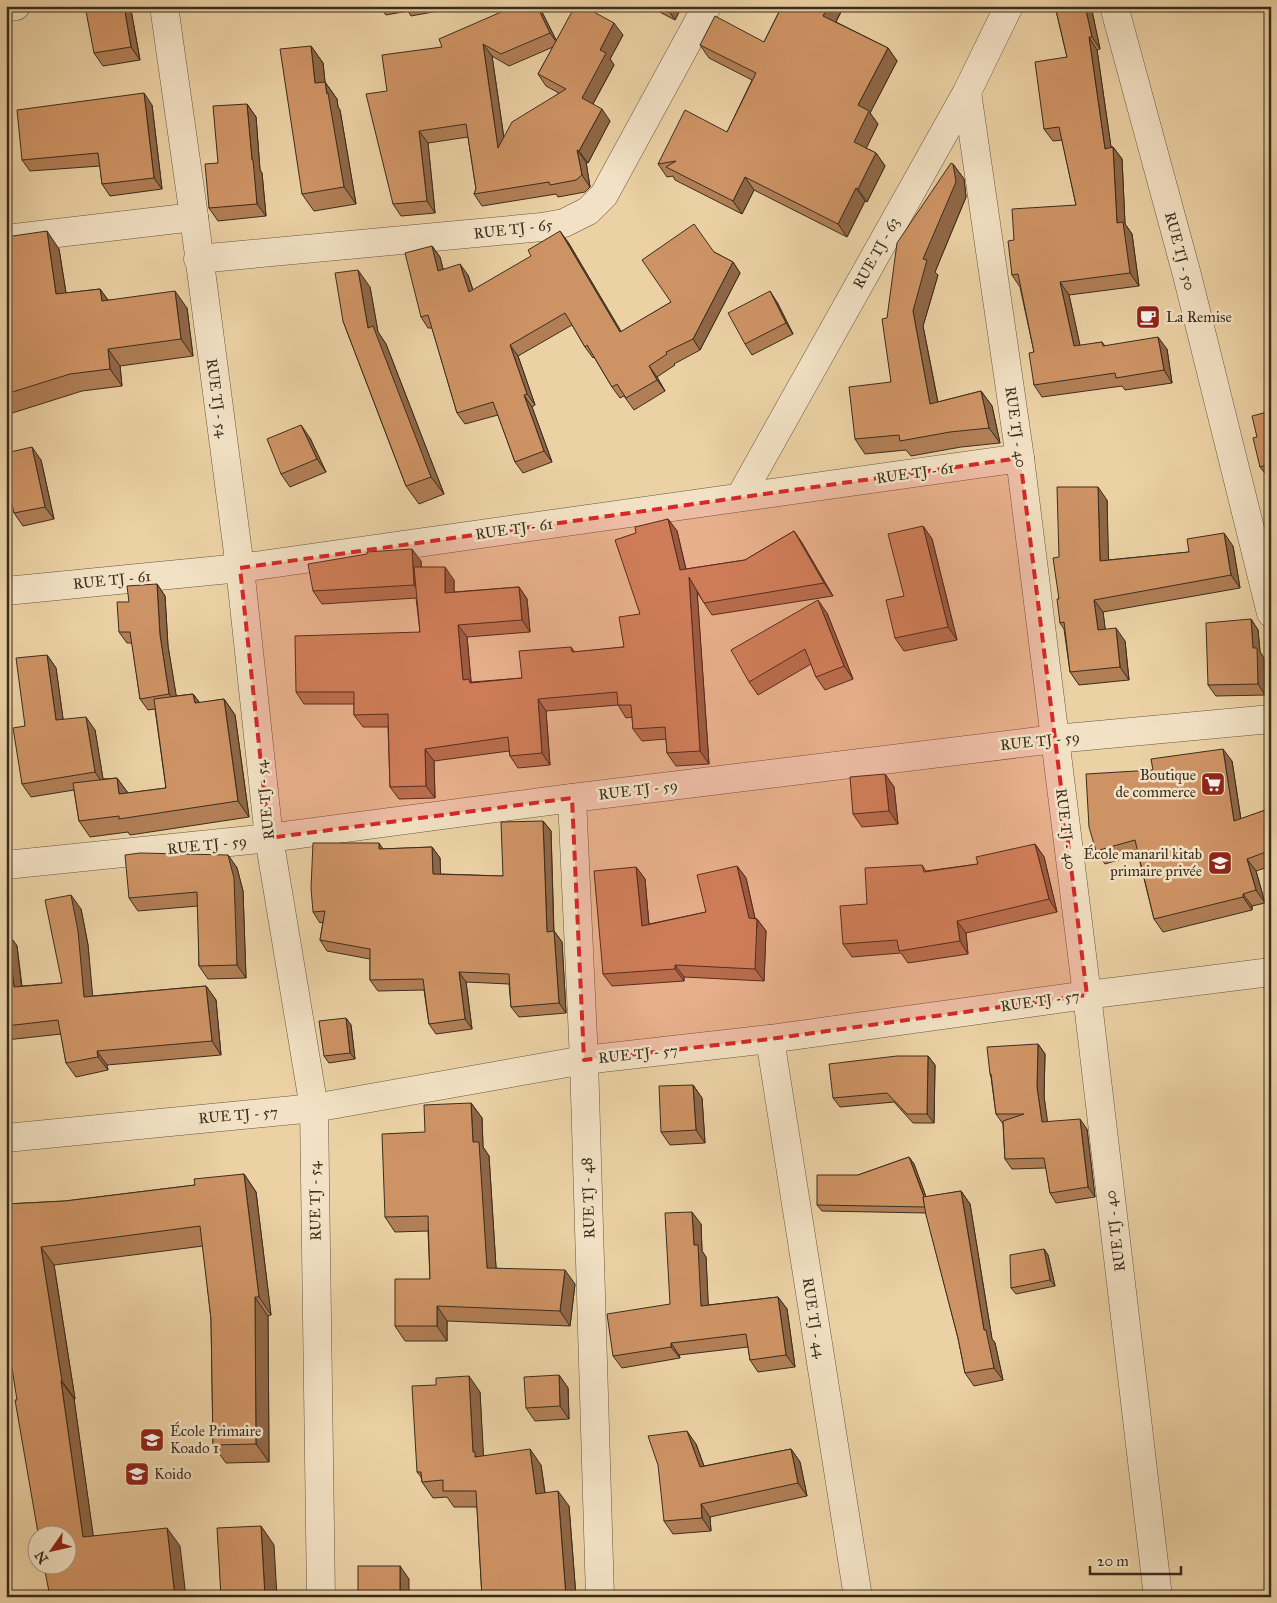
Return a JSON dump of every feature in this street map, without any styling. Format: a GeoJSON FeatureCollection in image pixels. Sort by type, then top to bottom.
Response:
{"type":"FeatureCollection","features":[{"type":"Feature","properties":{"kind":"street"},"geometry":{"type":"LineString","coordinates":[[6,7],[16,6]]}},
{"type":"Feature","properties":{"kind":"street","name":"RUE TJ - 54"},"geometry":{"type":"LineString","coordinates":[[164,6],[240,568],[269,838],[314,1108],[321,1597]]}},
{"type":"Feature","properties":{"kind":"street","name":"RUE TJ - 65"},"geometry":{"type":"LineString","coordinates":[[198,259],[542,227],[564,222],[588,211],[604,194],[707,6]]}},
{"type":"Feature","properties":{"kind":"street","name":"RUE TJ - 63"},"geometry":{"type":"LineString","coordinates":[[740,497],[966,92],[1010,6]]}},
{"type":"Feature","properties":{"kind":"street","name":"RUE TJ - 50"},"geometry":{"type":"LineString","coordinates":[[1114,6],[1187,275],[1271,613]]}},
{"type":"Feature","properties":{"kind":"street","name":"RUE TJ - 40"},"geometry":{"type":"LineString","coordinates":[[966,92],[1020,458],[1087,995],[1158,1597]]}},
{"type":"Feature","properties":{"kind":"street"},"geometry":{"type":"LineString","coordinates":[[6,240],[194,217]]}},
{"type":"Feature","properties":{"kind":"street","name":"RUE TJ - 61"},"geometry":{"type":"LineString","coordinates":[[6,591],[240,568],[1020,458]]}},
{"type":"Feature","properties":{"kind":"street","name":"RUE TJ - 59"},"geometry":{"type":"LineString","coordinates":[[6,865],[269,838],[572,798],[1055,739],[1271,719]]}},
{"type":"Feature","properties":{"kind":"street","name":"RUE TJ - 48"},"geometry":{"type":"LineString","coordinates":[[572,798],[584,1060],[600,1597]]}},
{"type":"Feature","properties":{"kind":"street","name":"RUE TJ - 57"},"geometry":{"type":"LineString","coordinates":[[6,1138],[314,1108],[584,1060],[770,1039],[1087,995],[1271,972]]}},
{"type":"Feature","properties":{"kind":"street","name":"RUE TJ - 44"},"geometry":{"type":"LineString","coordinates":[[770,1039],[858,1597]]}},
{"type":"Feature","properties":{"kind":"highlighted area"},"geometry":{"type":"Polygon","coordinates":[[[1020,458],[1087,995],[770,1039],[584,1060],[572,798],[269,838],[240,568],[1020,458]]]}},
{"type":"Feature","properties":{"kind":"building"},"geometry":{"type":"Polygon","coordinates":[[[85,6],[124,6],[131,47],[94,53],[85,6]]]}},
{"type":"Feature","properties":{"kind":"building"},"geometry":{"type":"Polygon","coordinates":[[[380,6],[395,6],[381,9],[380,6]]]}},
{"type":"Feature","properties":{"kind":"building"},"geometry":{"type":"Polygon","coordinates":[[[406,6],[426,6],[406,10],[406,6]]]}},
{"type":"Feature","properties":{"kind":"building"},"geometry":{"type":"Polygon","coordinates":[[[515,6],[537,6],[550,33],[501,54],[483,44],[498,148],[512,122],[566,89],[538,74],[575,6],[583,6],[614,23],[600,50],[606,53],[582,98],[602,109],[579,151],[577,150],[582,175],[576,180],[550,185],[549,182],[474,194],[476,189],[466,124],[419,131],[427,201],[393,204],[366,94],[387,91],[382,55],[442,47],[439,39],[515,6]]]}},
{"type":"Feature","properties":{"kind":"building"},"geometry":{"type":"Polygon","coordinates":[[[782,6],[828,6],[823,16],[888,48],[858,105],[869,111],[854,142],[876,153],[838,224],[745,177],[733,201],[666,167],[676,161],[658,164],[685,110],[727,132],[756,73],[700,45],[715,16],[764,42],[782,6]]]}},
{"type":"Feature","properties":{"kind":"building"},"geometry":{"type":"Polygon","coordinates":[[[1055,6],[1085,6],[1092,37],[1089,37],[1105,149],[1113,147],[1117,223],[1123,222],[1130,273],[1060,282],[1074,346],[1102,342],[1103,346],[1158,337],[1164,370],[1116,378],[1115,373],[1034,385],[1029,353],[1034,352],[1018,274],[1012,275],[1008,241],[1014,240],[1012,209],[1076,205],[1059,127],[1044,129],[1035,62],[1067,57],[1055,6]]]}},
{"type":"Feature","properties":{"kind":"building"},"geometry":{"type":"Polygon","coordinates":[[[311,46],[315,83],[325,82],[328,93],[344,187],[302,194],[280,49],[311,46]]]}},
{"type":"Feature","properties":{"kind":"building"},"geometry":{"type":"Polygon","coordinates":[[[144,93],[154,178],[102,184],[98,153],[22,160],[17,110],[144,93]]]}},
{"type":"Feature","properties":{"kind":"building"},"geometry":{"type":"Polygon","coordinates":[[[247,104],[257,204],[209,208],[205,164],[218,163],[213,106],[247,104]]]}},
{"type":"Feature","properties":{"kind":"building"},"geometry":{"type":"Polygon","coordinates":[[[951,163],[953,164],[956,182],[923,259],[927,260],[913,311],[930,404],[981,391],[989,428],[950,432],[900,441],[899,435],[855,439],[849,387],[891,382],[882,319],[887,318],[897,243],[951,163]]]}},
{"type":"Feature","properties":{"kind":"building"},"geometry":{"type":"Polygon","coordinates":[[[694,224],[714,252],[733,262],[693,339],[666,352],[667,354],[649,366],[657,380],[626,398],[617,384],[612,387],[565,313],[510,345],[527,394],[524,395],[544,451],[515,462],[493,402],[457,413],[428,315],[421,317],[405,253],[432,246],[438,271],[460,264],[469,292],[531,256],[528,250],[560,231],[620,332],[671,302],[642,260],[694,224]]]}},
{"type":"Feature","properties":{"kind":"building"},"geometry":{"type":"Polygon","coordinates":[[[47,231],[56,294],[100,289],[102,301],[175,291],[181,339],[108,349],[110,369],[70,374],[6,394],[6,237],[47,231]]]}},
{"type":"Feature","properties":{"kind":"building"},"geometry":{"type":"Polygon","coordinates":[[[358,270],[368,328],[373,326],[431,477],[406,486],[343,321],[335,273],[358,270]]]}},
{"type":"Feature","properties":{"kind":"building"},"geometry":{"type":"Polygon","coordinates":[[[770,291],[786,323],[745,344],[728,313],[770,291]]]}},
{"type":"Feature","properties":{"kind":"building"},"geometry":{"type":"Polygon","coordinates":[[[1271,411],[1271,464],[1260,467],[1253,438],[1257,437],[1252,416],[1271,411]]]}},
{"type":"Feature","properties":{"kind":"building"},"geometry":{"type":"Polygon","coordinates":[[[301,425],[317,459],[281,474],[267,439],[301,425]]]}},
{"type":"Feature","properties":{"kind":"building"},"geometry":{"type":"Polygon","coordinates":[[[32,447],[45,507],[14,513],[6,480],[6,453],[32,447]]]}},
{"type":"Feature","properties":{"kind":"building"},"geometry":{"type":"Polygon","coordinates":[[[1057,487],[1098,487],[1100,561],[1189,552],[1187,539],[1224,533],[1231,575],[1094,600],[1098,630],[1116,628],[1120,667],[1070,672],[1064,622],[1060,623],[1057,599],[1059,599],[1053,558],[1059,557],[1057,487]]]}},
{"type":"Feature","properties":{"kind":"building"},"geometry":{"type":"Polygon","coordinates":[[[668,519],[680,570],[745,560],[794,531],[824,583],[704,603],[689,577],[700,751],[667,753],[665,727],[633,729],[631,705],[618,705],[617,692],[538,699],[542,753],[510,756],[508,737],[425,749],[426,786],[390,787],[388,714],[354,715],[354,692],[296,692],[295,636],[420,632],[414,567],[445,567],[445,593],[519,587],[522,620],[458,625],[463,680],[469,679],[470,683],[522,678],[519,651],[571,647],[572,652],[624,647],[619,617],[640,614],[615,540],[636,533],[635,527],[668,519]]]}},
{"type":"Feature","properties":{"kind":"building"},"geometry":{"type":"Polygon","coordinates":[[[923,526],[948,627],[895,638],[886,600],[904,596],[888,534],[923,526]]]}},
{"type":"Feature","properties":{"kind":"building"},"geometry":{"type":"Polygon","coordinates":[[[412,549],[414,585],[313,591],[308,564],[367,554],[367,552],[412,549]]]}},
{"type":"Feature","properties":{"kind":"building"},"geometry":{"type":"Polygon","coordinates":[[[157,584],[160,635],[169,694],[140,699],[130,632],[119,632],[117,602],[129,602],[127,586],[157,584]]]}},
{"type":"Feature","properties":{"kind":"building"},"geometry":{"type":"Polygon","coordinates":[[[818,600],[844,666],[816,677],[805,649],[749,682],[731,650],[818,600]]]}},
{"type":"Feature","properties":{"kind":"building"},"geometry":{"type":"Polygon","coordinates":[[[1251,619],[1253,648],[1257,648],[1258,684],[1208,685],[1206,623],[1251,619]]]}},
{"type":"Feature","properties":{"kind":"building"},"geometry":{"type":"Polygon","coordinates":[[[47,655],[56,720],[86,717],[95,772],[22,784],[13,728],[25,726],[16,658],[47,655]]]}},
{"type":"Feature","properties":{"kind":"building"},"geometry":{"type":"Polygon","coordinates":[[[193,694],[195,703],[224,699],[238,801],[119,819],[119,816],[79,821],[73,783],[117,778],[119,794],[166,788],[154,699],[193,694]]]}},
{"type":"Feature","properties":{"kind":"building"},"geometry":{"type":"Polygon","coordinates":[[[1223,749],[1234,821],[1271,808],[1271,850],[1247,859],[1256,890],[1243,894],[1243,897],[1154,919],[1135,840],[1096,851],[1089,827],[1086,774],[1153,770],[1151,759],[1223,749]]]}},
{"type":"Feature","properties":{"kind":"building"},"geometry":{"type":"Polygon","coordinates":[[[885,774],[889,811],[853,814],[850,777],[885,774]]]}},
{"type":"Feature","properties":{"kind":"building"},"geometry":{"type":"Polygon","coordinates":[[[543,821],[547,932],[554,931],[559,1003],[511,1007],[509,974],[459,972],[465,1019],[429,1024],[423,979],[370,980],[370,949],[320,940],[325,911],[313,912],[311,888],[313,843],[379,843],[379,849],[432,847],[433,874],[503,876],[501,822],[543,821]]]}},
{"type":"Feature","properties":{"kind":"building"},"geometry":{"type":"Polygon","coordinates":[[[1035,844],[1049,899],[957,921],[960,941],[899,951],[897,940],[843,944],[840,906],[867,904],[865,868],[922,865],[924,872],[978,864],[976,857],[1035,844]]]}},
{"type":"Feature","properties":{"kind":"building"},"geometry":{"type":"Polygon","coordinates":[[[140,853],[228,855],[234,878],[237,965],[199,966],[197,892],[129,898],[125,855],[140,853]]]}},
{"type":"Feature","properties":{"kind":"building"},"geometry":{"type":"Polygon","coordinates":[[[737,866],[749,918],[757,919],[755,969],[675,965],[675,969],[603,974],[594,871],[636,867],[642,926],[706,912],[697,875],[737,866]]]}},
{"type":"Feature","properties":{"kind":"building"},"geometry":{"type":"Polygon","coordinates":[[[71,895],[78,931],[84,997],[206,986],[212,1041],[97,1051],[98,1057],[66,1063],[58,1020],[6,1026],[6,933],[14,987],[62,983],[45,900],[71,895]]]}},
{"type":"Feature","properties":{"kind":"building"},"geometry":{"type":"Polygon","coordinates":[[[346,1018],[350,1053],[324,1056],[319,1021],[346,1018]]]}},
{"type":"Feature","properties":{"kind":"building"},"geometry":{"type":"Polygon","coordinates":[[[1038,1044],[1037,1087],[1042,1122],[1080,1119],[1088,1187],[1050,1193],[1044,1158],[1005,1159],[1003,1121],[1024,1114],[996,1114],[987,1047],[1038,1044]]]}},
{"type":"Feature","properties":{"kind":"building"},"geometry":{"type":"Polygon","coordinates":[[[897,1056],[928,1056],[927,1114],[907,1114],[887,1093],[833,1098],[829,1064],[897,1056]]]}},
{"type":"Feature","properties":{"kind":"building"},"geometry":{"type":"Polygon","coordinates":[[[693,1085],[696,1130],[661,1132],[659,1086],[693,1085]]]}},
{"type":"Feature","properties":{"kind":"building"},"geometry":{"type":"Polygon","coordinates":[[[471,1103],[473,1142],[479,1142],[487,1268],[565,1270],[560,1311],[437,1306],[437,1326],[395,1326],[395,1279],[430,1279],[428,1216],[385,1217],[382,1134],[425,1132],[424,1105],[471,1103]]]}},
{"type":"Feature","properties":{"kind":"building"},"geometry":{"type":"Polygon","coordinates":[[[909,1157],[924,1197],[925,1207],[817,1205],[817,1175],[858,1175],[909,1157]]]}},
{"type":"Feature","properties":{"kind":"building"},"geometry":{"type":"Polygon","coordinates":[[[244,1174],[259,1297],[255,1297],[256,1444],[213,1445],[211,1319],[200,1226],[41,1247],[62,1381],[83,1537],[167,1528],[175,1597],[50,1597],[46,1576],[78,1576],[78,1526],[37,1526],[15,1400],[17,1400],[6,1330],[6,1204],[65,1201],[195,1185],[194,1179],[244,1174]]]}},
{"type":"Feature","properties":{"kind":"building"},"geometry":{"type":"Polygon","coordinates":[[[961,1191],[984,1330],[986,1330],[994,1368],[965,1373],[923,1197],[961,1191]]]}},
{"type":"Feature","properties":{"kind":"building"},"geometry":{"type":"Polygon","coordinates":[[[692,1212],[694,1245],[698,1245],[701,1306],[778,1297],[786,1355],[750,1360],[746,1334],[671,1343],[671,1347],[613,1356],[607,1314],[670,1304],[665,1213],[692,1212]]]}},
{"type":"Feature","properties":{"kind":"building"},"geometry":{"type":"Polygon","coordinates":[[[1044,1249],[1050,1280],[1011,1288],[1010,1255],[1044,1249]]]}},
{"type":"Feature","properties":{"kind":"building"},"geometry":{"type":"Polygon","coordinates":[[[559,1375],[560,1406],[526,1408],[524,1377],[559,1375]]]}},
{"type":"Feature","properties":{"kind":"building"},"geometry":{"type":"Polygon","coordinates":[[[469,1376],[473,1452],[475,1452],[475,1457],[530,1449],[536,1494],[558,1491],[566,1597],[482,1597],[476,1491],[443,1491],[443,1480],[422,1482],[421,1472],[417,1472],[412,1386],[436,1385],[436,1378],[469,1376]]]}},
{"type":"Feature","properties":{"kind":"building"},"geometry":{"type":"Polygon","coordinates":[[[687,1431],[700,1467],[791,1449],[798,1483],[701,1504],[702,1518],[664,1521],[658,1465],[648,1436],[687,1431]]]}},
{"type":"Feature","properties":{"kind":"building"},"geometry":{"type":"Polygon","coordinates":[[[261,1526],[265,1597],[221,1597],[217,1528],[261,1526]]]}},
{"type":"Feature","properties":{"kind":"building"},"geometry":{"type":"Polygon","coordinates":[[[358,1566],[400,1566],[400,1597],[358,1597],[358,1566]]]}},
{"type":"Feature","properties":{"kind":"place","name":"La Remise"},"geometry":{"type":"Point","coordinates":[1148,317]}},
{"type":"Feature","properties":{"kind":"place","name":"Boutique de commerce"},"geometry":{"type":"Point","coordinates":[1213,784]}},
{"type":"Feature","properties":{"kind":"place","name":"École manaril kitab primaire privée"},"geometry":{"type":"Point","coordinates":[1220,863]}},
{"type":"Feature","properties":{"kind":"place","name":"École Primaire Koado 1"},"geometry":{"type":"Point","coordinates":[152,1440]}},
{"type":"Feature","properties":{"kind":"place","name":"Koido"},"geometry":{"type":"Point","coordinates":[137,1474]}}]}
